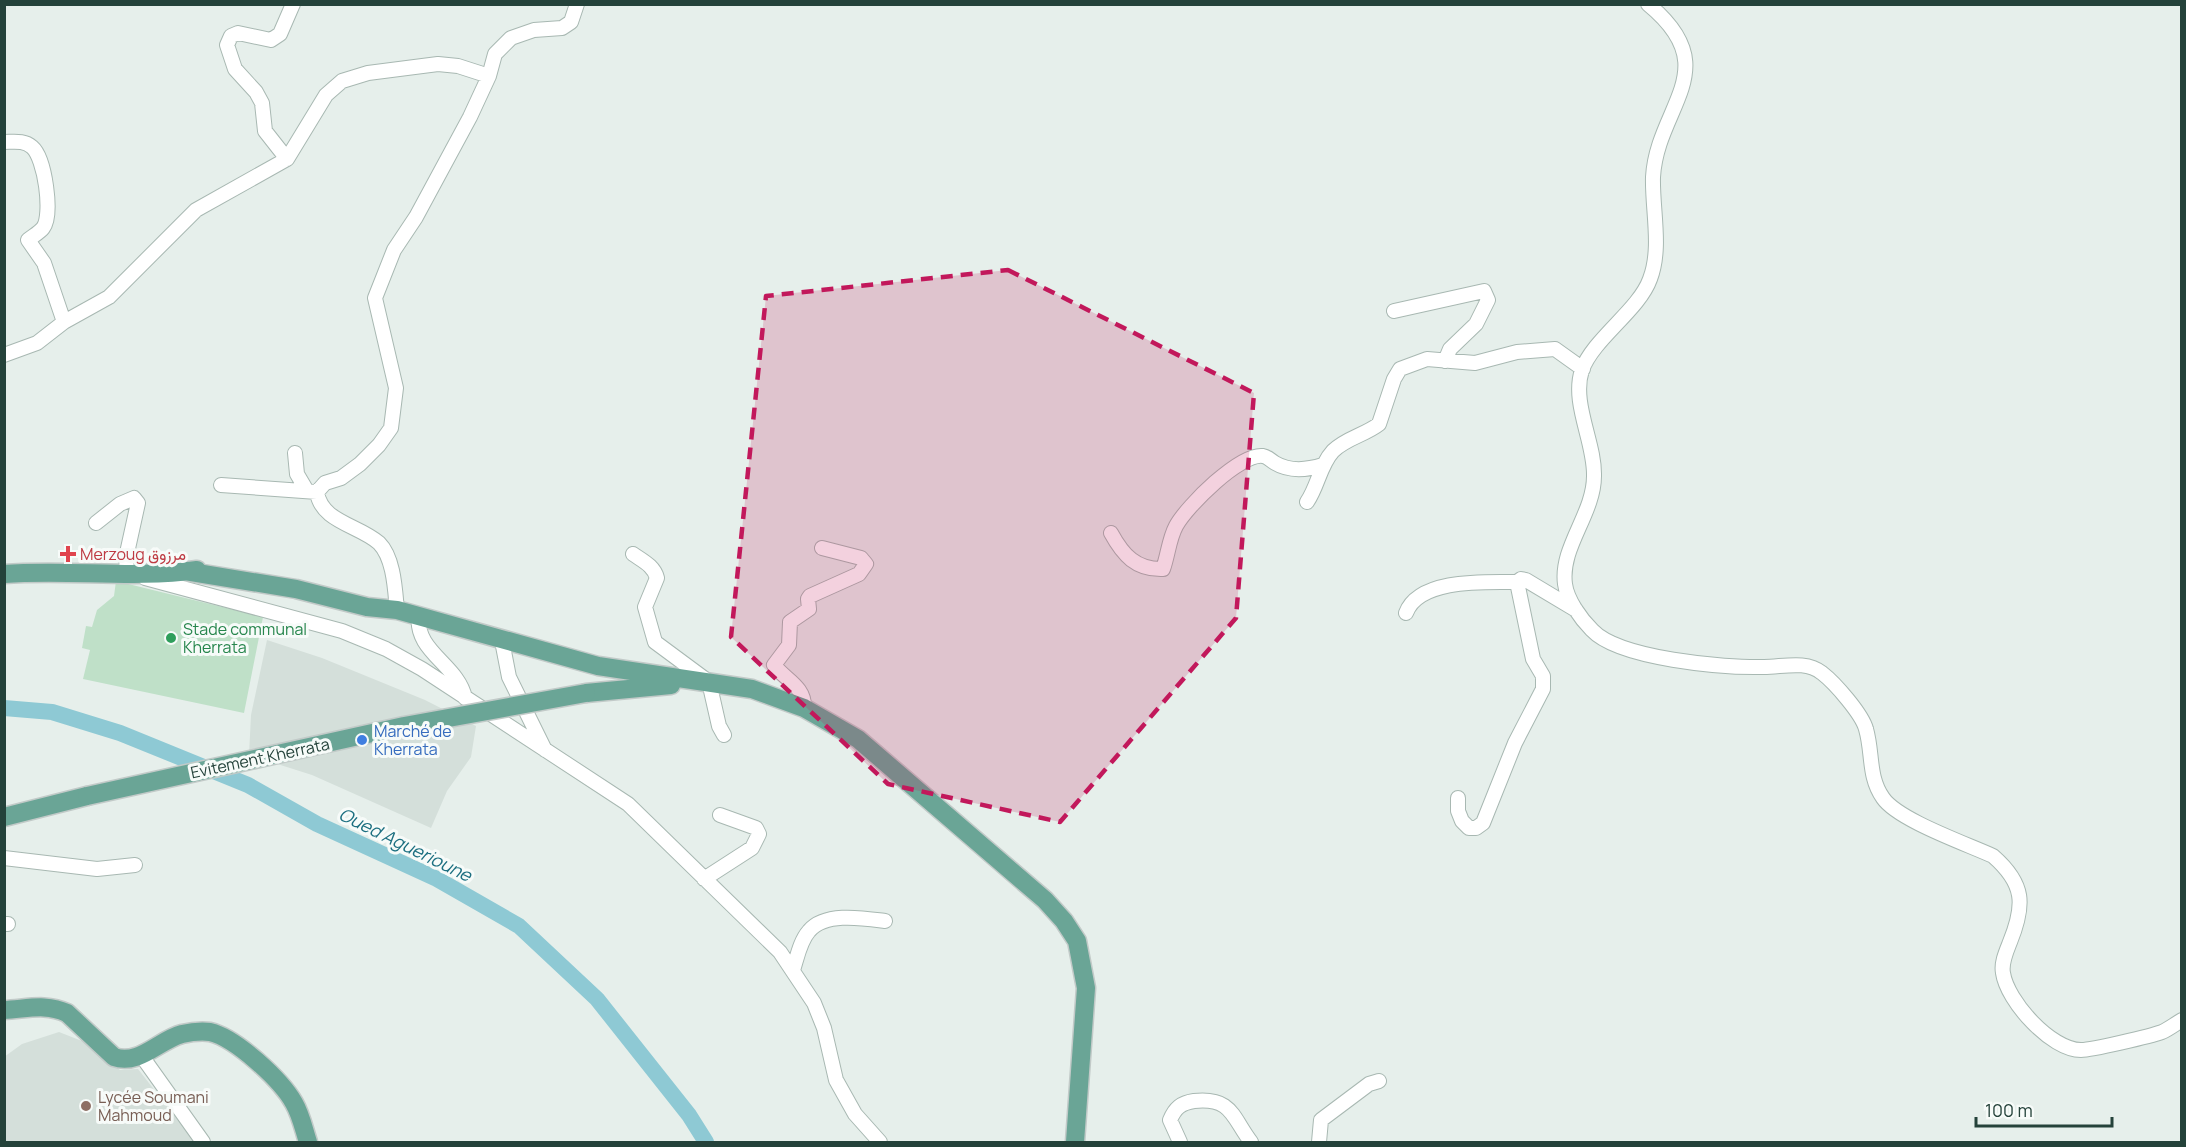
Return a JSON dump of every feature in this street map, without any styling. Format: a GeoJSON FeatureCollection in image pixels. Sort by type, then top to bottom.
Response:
{"type":"FeatureCollection","features":[{"type":"Feature","properties":{"kind":"main road"},"geometry":{"type":"LineString","coordinates":[[4,574],[42,571],[185,571],[297,589],[367,607],[419,615],[502,641],[598,666],[752,689],[804,708],[858,739],[1045,900],[1070,930],[1081,955],[1086,987],[1075,1143]]}},
{"type":"Feature","properties":{"kind":"main road","name":"Evitement Kherrata"},"geometry":{"type":"LineString","coordinates":[[4,818],[87,796],[415,724],[586,693],[702,682]]}},
{"type":"Feature","properties":{"kind":"main road"},"geometry":{"type":"LineString","coordinates":[[4,1010],[35,1007],[58,1009],[74,1018],[114,1057],[131,1059],[162,1042],[181,1035],[209,1032],[223,1037],[282,1086],[294,1104],[308,1143]]}},
{"type":"Feature","properties":{"kind":"street"},"geometry":{"type":"LineString","coordinates":[[287,159],[265,131],[262,103],[256,92],[236,69],[227,45],[231,36],[238,33],[271,40],[280,34],[293,4]]}},
{"type":"Feature","properties":{"kind":"street"},"geometry":{"type":"LineString","coordinates":[[221,485],[312,492],[325,483],[342,478],[379,445],[391,428],[396,388],[375,298],[394,250],[424,202],[489,76],[495,54],[511,38],[534,30],[562,28],[571,22],[577,4]]}},
{"type":"Feature","properties":{"kind":"street"},"geometry":{"type":"LineString","coordinates":[[1648,4],[1677,32],[1683,45],[1683,79],[1676,110],[1660,147],[1653,176],[1655,218],[1650,280],[1582,369],[1579,388],[1592,450],[1595,478],[1588,507],[1564,568],[1565,586],[1578,611],[1602,640],[1618,648],[1706,663],[1762,667],[1808,665],[1821,671],[1834,684],[1865,726],[1873,775],[1884,800],[1900,814],[1993,856],[2006,867],[2016,883],[2020,900],[2020,918],[2005,954],[2002,970],[2005,982],[2010,995],[2025,1016],[2063,1046],[2081,1050],[2162,1032],[2181,1020]]}},
{"type":"Feature","properties":{"kind":"street"},"geometry":{"type":"LineString","coordinates":[[4,355],[37,343],[64,322],[109,297],[196,210],[287,159],[326,95],[342,81],[368,74],[438,64],[459,66],[489,76]]}},
{"type":"Feature","properties":{"kind":"street"},"geometry":{"type":"LineString","coordinates":[[4,142],[19,141],[33,147],[41,162],[50,208],[44,227],[28,240],[44,262],[64,322]]}},
{"type":"Feature","properties":{"kind":"street"},"geometry":{"type":"LineString","coordinates":[[1394,310],[1484,291],[1488,300],[1476,324],[1450,349],[1444,360]]}},
{"type":"Feature","properties":{"kind":"street"},"geometry":{"type":"LineString","coordinates":[[1307,502],[1315,491],[1323,465],[1334,450],[1379,424],[1394,379],[1400,369],[1427,359],[1475,363],[1517,352],[1555,349],[1582,369]]}},
{"type":"Feature","properties":{"kind":"street"},"geometry":{"type":"LineString","coordinates":[[295,453],[297,474],[326,512],[380,544],[389,562],[397,610]]}},
{"type":"Feature","properties":{"kind":"street"},"geometry":{"type":"LineString","coordinates":[[1111,533],[1122,553],[1136,564],[1150,569],[1163,569],[1171,536],[1189,506],[1243,462],[1254,456],[1266,456],[1275,464],[1292,470],[1323,465]]}},
{"type":"Feature","properties":{"kind":"street"},"geometry":{"type":"LineString","coordinates":[[96,523],[120,504],[134,498],[138,503],[127,553],[130,572],[147,579],[342,632],[386,649],[628,804],[780,951],[814,1003],[824,1028],[836,1080],[855,1114],[880,1143]]}},
{"type":"Feature","properties":{"kind":"street"},"geometry":{"type":"LineString","coordinates":[[804,708],[805,698],[801,692],[774,665],[789,645],[790,621],[809,609],[810,596],[859,574],[866,564],[861,558],[822,548]]}},
{"type":"Feature","properties":{"kind":"street"},"geometry":{"type":"LineString","coordinates":[[633,554],[656,574],[657,579],[645,607],[655,642],[702,682],[724,735]]}},
{"type":"Feature","properties":{"kind":"street"},"geometry":{"type":"LineString","coordinates":[[1406,613],[1410,602],[1418,596],[1461,583],[1526,580],[1578,611]]}},
{"type":"Feature","properties":{"kind":"street"},"geometry":{"type":"LineString","coordinates":[[1458,798],[1462,821],[1469,828],[1476,828],[1483,823],[1515,743],[1543,689],[1543,676],[1533,659],[1517,582]]}},
{"type":"Feature","properties":{"kind":"street"},"geometry":{"type":"LineString","coordinates":[[419,615],[419,630],[423,638],[442,663],[459,678],[465,698]]}},
{"type":"Feature","properties":{"kind":"street"},"geometry":{"type":"LineString","coordinates":[[502,641],[509,677],[545,750]]}},
{"type":"Feature","properties":{"kind":"street"},"geometry":{"type":"LineString","coordinates":[[704,879],[752,848],[759,834],[756,828],[720,815]]}},
{"type":"Feature","properties":{"kind":"street"},"geometry":{"type":"LineString","coordinates":[[4,858],[97,869],[135,865]]}},
{"type":"Feature","properties":{"kind":"street"},"geometry":{"type":"LineString","coordinates":[[792,970],[808,931],[821,921],[839,919],[885,921]]}},
{"type":"Feature","properties":{"kind":"street"},"geometry":{"type":"LineString","coordinates":[[141,1055],[203,1143]]}},
{"type":"Feature","properties":{"kind":"street"},"geometry":{"type":"LineString","coordinates":[[1319,1143],[1321,1120],[1355,1093],[1379,1081]]}},
{"type":"Feature","properties":{"kind":"street"},"geometry":{"type":"LineString","coordinates":[[1180,1143],[1170,1120],[1174,1109],[1185,1102],[1211,1099],[1230,1109],[1251,1143]]}},
{"type":"Feature","properties":{"kind":"highlighted area"},"geometry":{"type":"Polygon","coordinates":[[[1008,270],[1254,393],[1236,618],[1060,822],[888,784],[731,637],[766,296],[1008,270]]]}},
{"type":"Feature","properties":{"kind":"shaded area","name":"Marché de Kherrata"},"geometry":{"type":"Polygon","coordinates":[[[267,640],[322,658],[425,700],[476,726],[471,757],[447,791],[431,828],[312,775],[249,755],[251,715],[267,640]]]}},
{"type":"Feature","properties":{"kind":"shaded area","name":"Lycée Soumani Mahmoud"},"geometry":{"type":"Polygon","coordinates":[[[59,1032],[82,1041],[120,1070],[138,1069],[195,1142],[5,1142],[4,1057],[22,1044],[59,1032]]]}},
{"type":"Feature","properties":{"kind":"green space","name":"Stade communal Kherrata"},"geometry":{"type":"Polygon","coordinates":[[[116,581],[263,617],[244,713],[83,679],[90,650],[82,648],[86,626],[92,627],[97,610],[114,596],[116,581]]]}},
{"type":"Feature","properties":{"kind":"waterway","name":"Oued Aguerioune"},"geometry":{"type":"LineString","coordinates":[[4,708],[52,712],[120,733],[248,785],[317,824],[437,879],[519,926],[597,999],[689,1115],[706,1142]]}},
{"type":"Feature","properties":{"kind":"place","name":"Merzoug مرزوق"},"geometry":{"type":"Point","coordinates":[68,554]}},
{"type":"Feature","properties":{"kind":"place","name":"Stade communal Kherrata"},"geometry":{"type":"Point","coordinates":[171,638]}},
{"type":"Feature","properties":{"kind":"place","name":"Marché de Kherrata"},"geometry":{"type":"Point","coordinates":[362,740]}},
{"type":"Feature","properties":{"kind":"place","name":"Lycée Soumani Mahmoud"},"geometry":{"type":"Point","coordinates":[86,1106]}}]}
